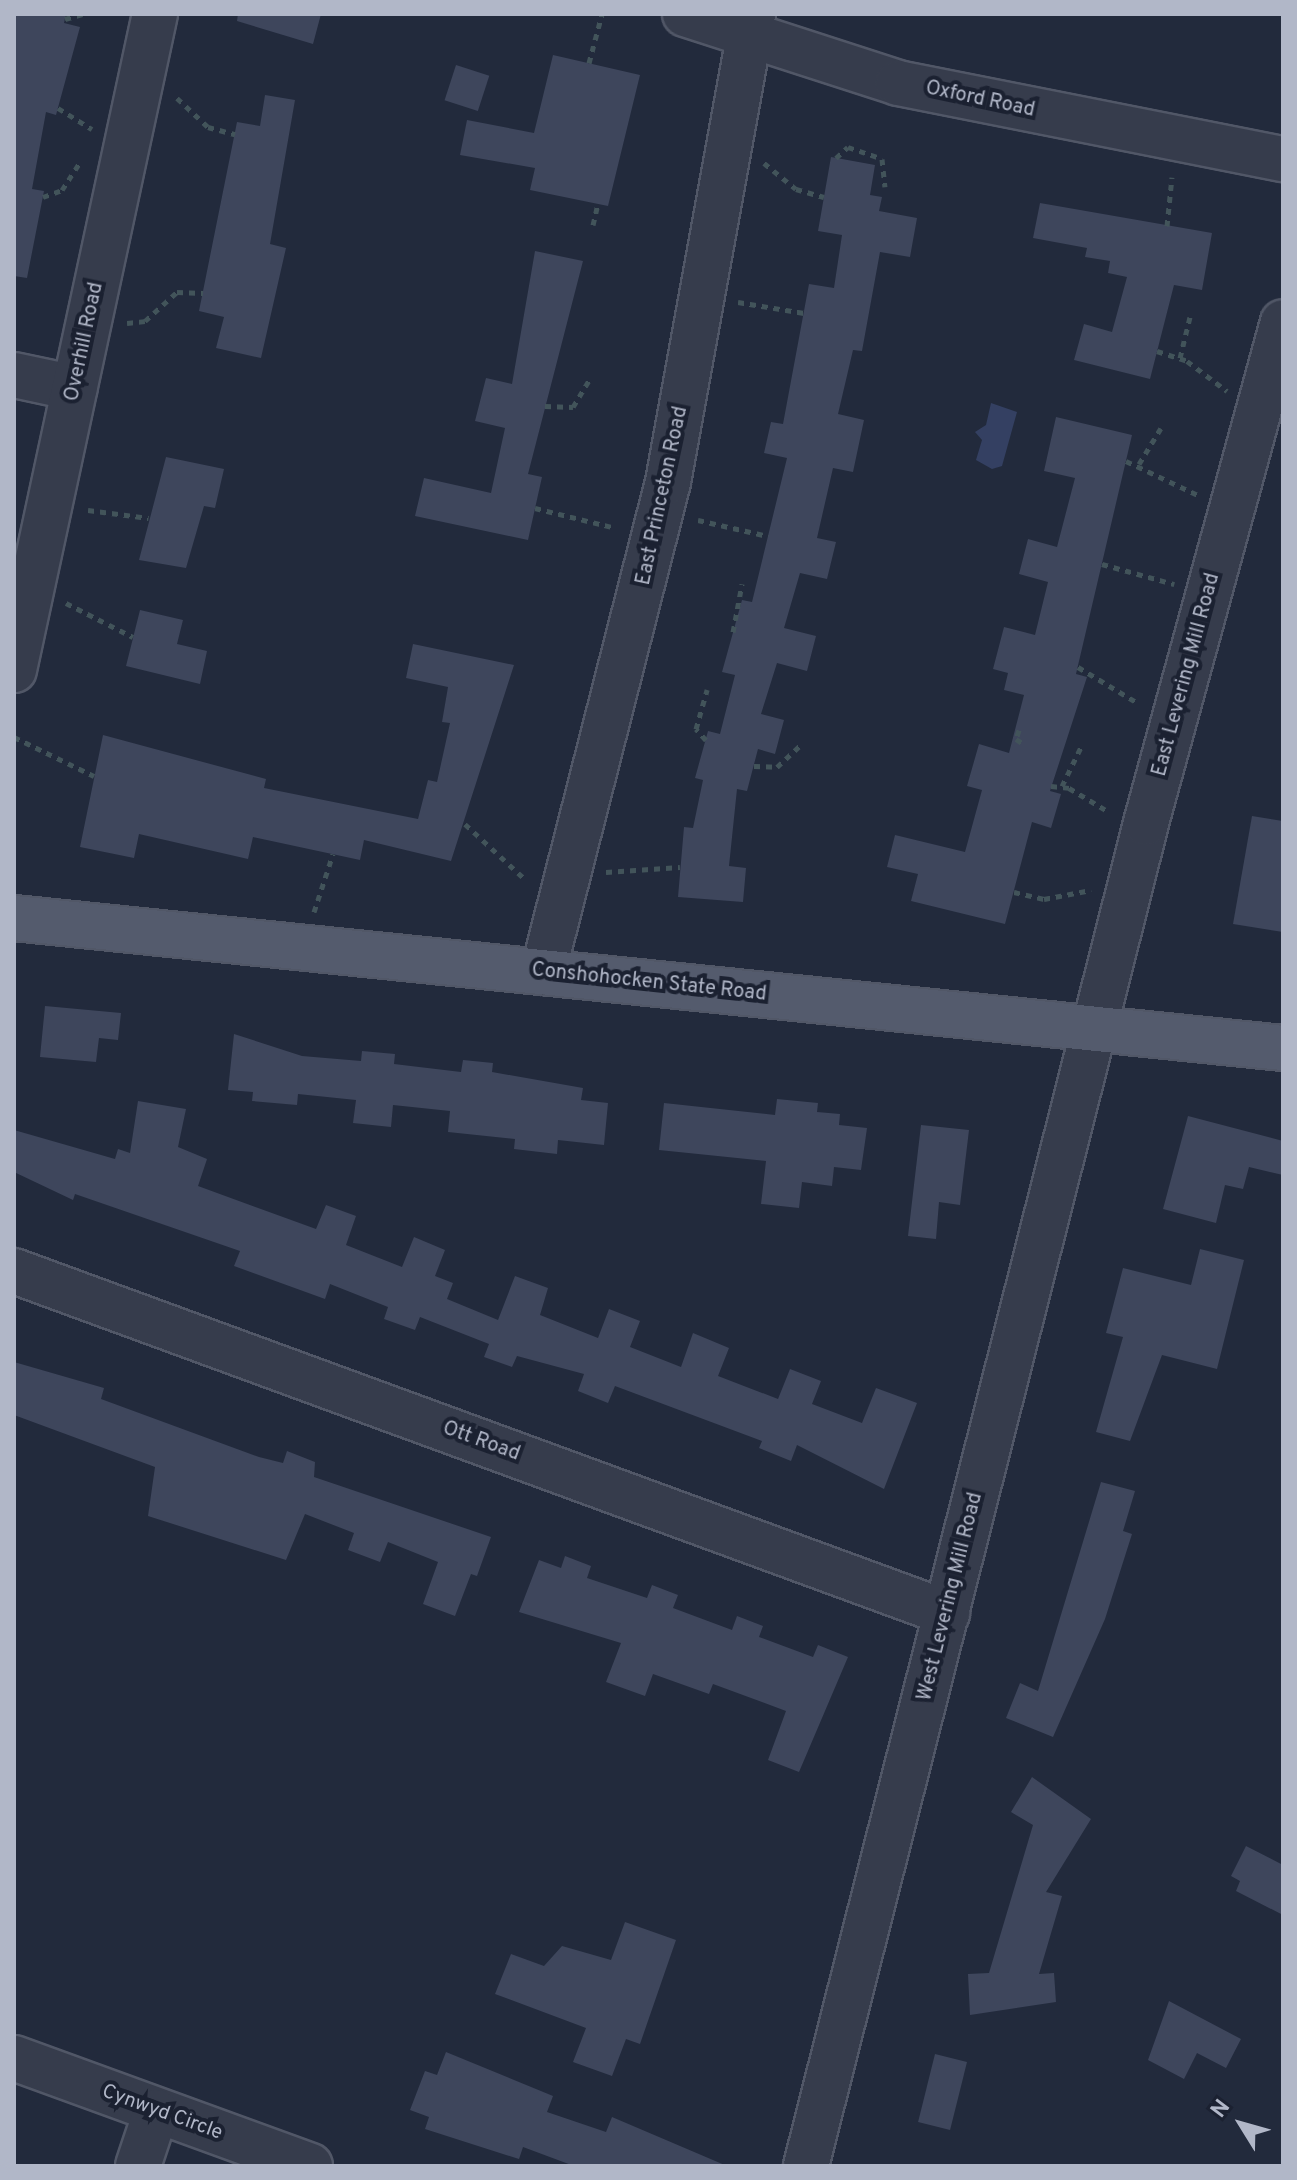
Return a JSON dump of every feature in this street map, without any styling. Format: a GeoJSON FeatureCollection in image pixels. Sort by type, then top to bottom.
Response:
{"type":"FeatureCollection","features":[{"type":"Feature","properties":{"kind":"main road","name":"Conshohocken State Road"},"geometry":{"type":"LineString","coordinates":[[14,918],[1283,1048]]}},
{"type":"Feature","properties":{"kind":"street","name":"Overhill Road"},"geometry":{"type":"LineString","coordinates":[[14,670],[155,14]]}},
{"type":"Feature","properties":{"kind":"street","name":"Oxford Road"},"geometry":{"type":"LineString","coordinates":[[685,14],[750,25],[910,86],[1283,159]]}},
{"type":"Feature","properties":{"kind":"street","name":"East Princeton Road"},"geometry":{"type":"LineString","coordinates":[[543,972],[658,525],[750,25]]}},
{"type":"Feature","properties":{"kind":"street","name":"East Levering Mill Road"},"geometry":{"type":"LineString","coordinates":[[1094,1028],[1283,322]]}},
{"type":"Feature","properties":{"kind":"street"},"geometry":{"type":"LineString","coordinates":[[14,375],[75,388]]}},
{"type":"Feature","properties":{"kind":"street","name":"West Levering Mill Road"},"geometry":{"type":"LineString","coordinates":[[806,2166],[1094,1028]]}},
{"type":"Feature","properties":{"kind":"street","name":"Ott Road"},"geometry":{"type":"LineString","coordinates":[[14,1271],[947,1613]]}},
{"type":"Feature","properties":{"kind":"street","name":"Cynwyd Circle"},"geometry":{"type":"LineString","coordinates":[[14,2058],[310,2166]]}},
{"type":"Feature","properties":{"kind":"street"},"geometry":{"type":"LineString","coordinates":[[138,2166],[156,2112]]}},
{"type":"Feature","properties":{"kind":"path"},"geometry":{"type":"LineString","coordinates":[[65,19],[82,14]]}},
{"type":"Feature","properties":{"kind":"path"},"geometry":{"type":"LineString","coordinates":[[589,63],[602,14]]}},
{"type":"Feature","properties":{"kind":"path"},"geometry":{"type":"LineString","coordinates":[[169,93],[208,127],[235,134]]}},
{"type":"Feature","properties":{"kind":"path"},"geometry":{"type":"LineString","coordinates":[[58,108],[82,119],[94,141]]}},
{"type":"Feature","properties":{"kind":"path"},"geometry":{"type":"LineString","coordinates":[[1163,223],[1181,138]]}},
{"type":"Feature","properties":{"kind":"path"},"geometry":{"type":"LineString","coordinates":[[836,158],[848,147],[882,159],[885,187]]}},
{"type":"Feature","properties":{"kind":"path"},"geometry":{"type":"LineString","coordinates":[[727,153],[765,163],[796,189],[824,197]]}},
{"type":"Feature","properties":{"kind":"path"},"geometry":{"type":"LineString","coordinates":[[43,197],[62,190],[82,160]]}},
{"type":"Feature","properties":{"kind":"path"},"geometry":{"type":"LineString","coordinates":[[593,225],[598,204]]}},
{"type":"Feature","properties":{"kind":"path"},"geometry":{"type":"LineString","coordinates":[[90,318],[145,321],[177,292],[203,293]]}},
{"type":"Feature","properties":{"kind":"path"},"geometry":{"type":"LineString","coordinates":[[702,296],[804,313]]}},
{"type":"Feature","properties":{"kind":"path"},"geometry":{"type":"LineString","coordinates":[[1180,358],[1190,317]]}},
{"type":"Feature","properties":{"kind":"path"},"geometry":{"type":"LineString","coordinates":[[1157,351],[1180,358],[1228,391]]}},
{"type":"Feature","properties":{"kind":"path"},"geometry":{"type":"LineString","coordinates":[[545,406],[573,407],[591,377]]}},
{"type":"Feature","properties":{"kind":"path"},"geometry":{"type":"LineString","coordinates":[[1139,464],[1161,428]]}},
{"type":"Feature","properties":{"kind":"path"},"geometry":{"type":"LineString","coordinates":[[1126,461],[1139,464],[1199,495]]}},
{"type":"Feature","properties":{"kind":"path"},"geometry":{"type":"LineString","coordinates":[[52,492],[88,510],[148,518]]}},
{"type":"Feature","properties":{"kind":"path"},"geometry":{"type":"LineString","coordinates":[[535,508],[768,536]]}},
{"type":"Feature","properties":{"kind":"path"},"geometry":{"type":"LineString","coordinates":[[1102,564],[1175,585]]}},
{"type":"Feature","properties":{"kind":"path"},"geometry":{"type":"LineString","coordinates":[[733,632],[742,584]]}},
{"type":"Feature","properties":{"kind":"path"},"geometry":{"type":"LineString","coordinates":[[30,597],[75,604],[133,637]]}},
{"type":"Feature","properties":{"kind":"path"},"geometry":{"type":"LineString","coordinates":[[1078,667],[1143,704]]}},
{"type":"Feature","properties":{"kind":"path"},"geometry":{"type":"LineString","coordinates":[[706,740],[696,729],[707,690]]}},
{"type":"Feature","properties":{"kind":"path"},"geometry":{"type":"LineString","coordinates":[[1019,730],[1016,739],[1024,744]]}},
{"type":"Feature","properties":{"kind":"path"},"geometry":{"type":"LineString","coordinates":[[14,737],[94,776]]}},
{"type":"Feature","properties":{"kind":"path"},"geometry":{"type":"LineString","coordinates":[[754,766],[777,767],[802,744]]}},
{"type":"Feature","properties":{"kind":"path"},"geometry":{"type":"LineString","coordinates":[[1062,786],[1081,747]]}},
{"type":"Feature","properties":{"kind":"path"},"geometry":{"type":"LineString","coordinates":[[1051,786],[1062,786],[1114,813]]}},
{"type":"Feature","properties":{"kind":"path"},"geometry":{"type":"LineString","coordinates":[[465,824],[529,884]]}},
{"type":"Feature","properties":{"kind":"path"},"geometry":{"type":"LineString","coordinates":[[312,916],[333,854]]}},
{"type":"Feature","properties":{"kind":"path"},"geometry":{"type":"LineString","coordinates":[[572,862],[617,873],[680,867]]}},
{"type":"Feature","properties":{"kind":"path"},"geometry":{"type":"LineString","coordinates":[[1014,892],[1044,899],[1092,890]]}},
{"type":"Feature","properties":{"kind":"water"},"geometry":{"type":"Polygon","coordinates":[[[991,403],[1017,412],[1002,466],[992,469],[976,460],[982,440],[975,432],[986,425],[991,403]]]}},
{"type":"Feature","properties":{"kind":"building"},"geometry":{"type":"Polygon","coordinates":[[[14,14],[66,14],[64,23],[80,27],[56,115],[46,112],[32,189],[44,191],[27,278],[14,276],[14,14]]]}},
{"type":"Feature","properties":{"kind":"building"},"geometry":{"type":"Polygon","coordinates":[[[238,14],[321,14],[313,44],[237,21],[238,14]]]}},
{"type":"Feature","properties":{"kind":"building"},"geometry":{"type":"Polygon","coordinates":[[[553,55],[640,75],[608,206],[530,190],[535,168],[460,155],[467,120],[534,133],[553,55]]]}},
{"type":"Feature","properties":{"kind":"building"},"geometry":{"type":"Polygon","coordinates":[[[456,65],[489,76],[478,111],[445,100],[456,65]]]}},
{"type":"Feature","properties":{"kind":"building"},"geometry":{"type":"Polygon","coordinates":[[[265,95],[295,100],[270,244],[286,248],[261,358],[216,348],[224,317],[199,311],[237,122],[260,126],[265,95]]]}},
{"type":"Feature","properties":{"kind":"building"},"geometry":{"type":"Polygon","coordinates":[[[831,157],[875,165],[870,195],[882,197],[879,211],[917,218],[910,257],[880,252],[862,351],[853,350],[838,414],[864,420],[853,472],[833,468],[817,538],[836,542],[827,579],[800,573],[784,628],[816,636],[807,671],[777,663],[761,714],[784,720],[775,754],[758,749],[747,791],[737,789],[729,866],[746,868],[743,902],[678,897],[684,827],[693,828],[703,780],[695,778],[708,731],[720,734],[735,675],[722,672],[742,600],[752,602],[787,458],[764,453],[771,422],[783,424],[809,284],[834,288],[842,235],[818,231],[831,157]]]}},
{"type":"Feature","properties":{"kind":"building"},"geometry":{"type":"Polygon","coordinates":[[[1040,203],[1212,233],[1202,290],[1174,285],[1150,379],[1074,360],[1084,324],[1112,332],[1127,277],[1108,273],[1110,261],[1085,257],[1087,248],[1033,238],[1040,203]]]}},
{"type":"Feature","properties":{"kind":"building"},"geometry":{"type":"Polygon","coordinates":[[[535,251],[583,261],[528,474],[542,477],[528,540],[415,516],[424,478],[491,493],[505,428],[475,421],[486,378],[512,384],[535,251]]]}},
{"type":"Feature","properties":{"kind":"building"},"geometry":{"type":"Polygon","coordinates":[[[1056,417],[1132,435],[1076,674],[1087,677],[1050,791],[1061,794],[1051,828],[1032,822],[1005,924],[911,901],[918,874],[887,867],[895,835],[965,852],[982,790],[967,786],[979,744],[1009,753],[1024,695],[1004,690],[1008,673],[993,669],[1004,627],[1035,635],[1048,582],[1019,574],[1028,539],[1057,547],[1075,478],[1044,471],[1056,417]]]}},
{"type":"Feature","properties":{"kind":"building"},"geometry":{"type":"Polygon","coordinates":[[[166,457],[224,469],[215,508],[204,506],[186,568],[139,560],[166,457]]]}},
{"type":"Feature","properties":{"kind":"building"},"geometry":{"type":"Polygon","coordinates":[[[140,610],[183,620],[177,644],[207,651],[200,684],[126,666],[140,610]]]}},
{"type":"Feature","properties":{"kind":"building"},"geometry":{"type":"Polygon","coordinates":[[[413,644],[514,665],[451,861],[364,840],[360,860],[253,837],[248,859],[139,834],[134,858],[80,847],[103,735],[266,779],[264,788],[418,819],[428,780],[437,782],[450,723],[442,722],[448,687],[406,678],[413,644]]]}},
{"type":"Feature","properties":{"kind":"building"},"geometry":{"type":"Polygon","coordinates":[[[1252,816],[1283,821],[1283,932],[1233,924],[1252,816]]]}},
{"type":"Feature","properties":{"kind":"building"},"geometry":{"type":"Polygon","coordinates":[[[45,1006],[121,1013],[118,1040],[99,1038],[96,1062],[40,1057],[45,1006]]]}},
{"type":"Feature","properties":{"kind":"building"},"geometry":{"type":"Polygon","coordinates":[[[234,1034],[302,1056],[361,1061],[362,1051],[395,1054],[394,1064],[461,1072],[463,1060],[493,1063],[492,1072],[583,1088],[581,1100],[608,1103],[604,1145],[558,1140],[557,1154],[514,1149],[515,1139],[448,1132],[450,1111],[393,1105],[391,1127],[353,1123],[356,1100],[298,1094],[297,1105],[252,1101],[253,1092],[228,1090],[234,1034]]]}},
{"type":"Feature","properties":{"kind":"building"},"geometry":{"type":"Polygon","coordinates":[[[777,1099],[818,1103],[817,1112],[840,1114],[839,1125],[867,1128],[861,1170],[834,1167],[832,1186],[802,1182],[799,1208],[761,1204],[766,1161],[659,1150],[664,1103],[775,1115],[777,1099]]]}},
{"type":"Feature","properties":{"kind":"building"},"geometry":{"type":"Polygon","coordinates":[[[138,1101],[186,1109],[178,1147],[207,1159],[198,1186],[316,1229],[326,1205],[356,1216],[346,1245],[402,1267],[414,1237],[445,1250],[435,1276],[453,1283],[447,1299],[498,1320],[515,1276],[548,1288],[540,1315],[598,1338],[609,1309],[640,1321],[630,1347],[681,1367],[693,1333],[729,1348],[718,1376],[778,1399],[790,1369],[821,1381],[812,1404],[862,1423],[876,1388],[917,1403],[884,1489],[797,1445],[791,1461],[759,1448],[762,1441],[615,1386],[608,1403],[578,1391],[584,1374],[517,1356],[512,1367],[484,1357],[489,1344],[420,1317],[415,1330],[384,1319],[388,1307],[330,1284],[325,1299],[234,1266],[240,1251],[75,1194],[73,1200],[14,1172],[14,1130],[115,1159],[118,1149],[130,1153],[138,1101]]]}},
{"type":"Feature","properties":{"kind":"building"},"geometry":{"type":"Polygon","coordinates":[[[1188,1116],[1283,1141],[1283,1175],[1249,1167],[1243,1189],[1225,1185],[1216,1223],[1163,1209],[1188,1116]]]}},
{"type":"Feature","properties":{"kind":"building"},"geometry":{"type":"Polygon","coordinates":[[[921,1125],[969,1130],[960,1205],[939,1202],[936,1239],[908,1236],[921,1125]]]}},
{"type":"Feature","properties":{"kind":"building"},"geometry":{"type":"Polygon","coordinates":[[[1200,1249],[1244,1260],[1217,1369],[1162,1355],[1130,1441],[1096,1432],[1123,1337],[1106,1333],[1123,1268],[1191,1285],[1200,1249]]]}},
{"type":"Feature","properties":{"kind":"building"},"geometry":{"type":"Polygon","coordinates":[[[14,1362],[104,1388],[101,1399],[259,1457],[283,1463],[287,1451],[315,1462],[314,1477],[491,1537],[477,1576],[471,1574],[455,1616],[423,1604],[438,1562],[388,1542],[380,1562],[348,1550],[354,1533],[305,1514],[286,1560],[148,1516],[155,1467],[14,1415],[14,1362]]]}},
{"type":"Feature","properties":{"kind":"building"},"geometry":{"type":"Polygon","coordinates":[[[1101,1482],[1135,1491],[1123,1531],[1132,1534],[1105,1619],[1053,1737],[1006,1718],[1020,1683],[1038,1691],[1101,1482]]]}},
{"type":"Feature","properties":{"kind":"building"},"geometry":{"type":"Polygon","coordinates":[[[565,1556],[591,1566],[587,1578],[647,1598],[652,1585],[678,1595],[673,1608],[732,1630],[737,1616],[763,1626],[759,1637],[813,1657],[818,1645],[848,1657],[799,1772],[768,1760],[786,1711],[713,1684],[709,1694],[653,1674],[645,1696],[606,1682],[621,1643],[519,1612],[539,1560],[561,1568],[565,1556]]]}},
{"type":"Feature","properties":{"kind":"building"},"geometry":{"type":"Polygon","coordinates":[[[1032,1777],[1091,1819],[1046,1892],[1062,1896],[1039,1974],[1054,1973],[1056,2002],[970,2015],[968,1974],[989,1973],[1033,1825],[1011,1812],[1032,1777]]]}},
{"type":"Feature","properties":{"kind":"building"},"geometry":{"type":"Polygon","coordinates":[[[1246,1846],[1283,1865],[1283,1915],[1236,1891],[1240,1881],[1231,1876],[1246,1846]]]}},
{"type":"Feature","properties":{"kind":"building"},"geometry":{"type":"Polygon","coordinates":[[[625,1922],[676,1940],[640,2044],[626,2039],[612,2076],[573,2062],[586,2028],[495,1994],[511,1954],[544,1966],[562,1946],[611,1960],[625,1922]]]}},
{"type":"Feature","properties":{"kind":"building"},"geometry":{"type":"Polygon","coordinates":[[[1169,2001],[1241,2039],[1226,2068],[1197,2053],[1184,2079],[1148,2060],[1169,2001]]]}},
{"type":"Feature","properties":{"kind":"building"},"geometry":{"type":"Polygon","coordinates":[[[446,2052],[553,2096],[547,2112],[606,2132],[612,2117],[727,2166],[574,2166],[523,2147],[519,2159],[425,2129],[429,2117],[410,2110],[425,2071],[437,2075],[446,2052]]]}},
{"type":"Feature","properties":{"kind":"building"},"geometry":{"type":"Polygon","coordinates":[[[935,2054],[967,2062],[950,2130],[918,2122],[935,2054]]]}}]}
